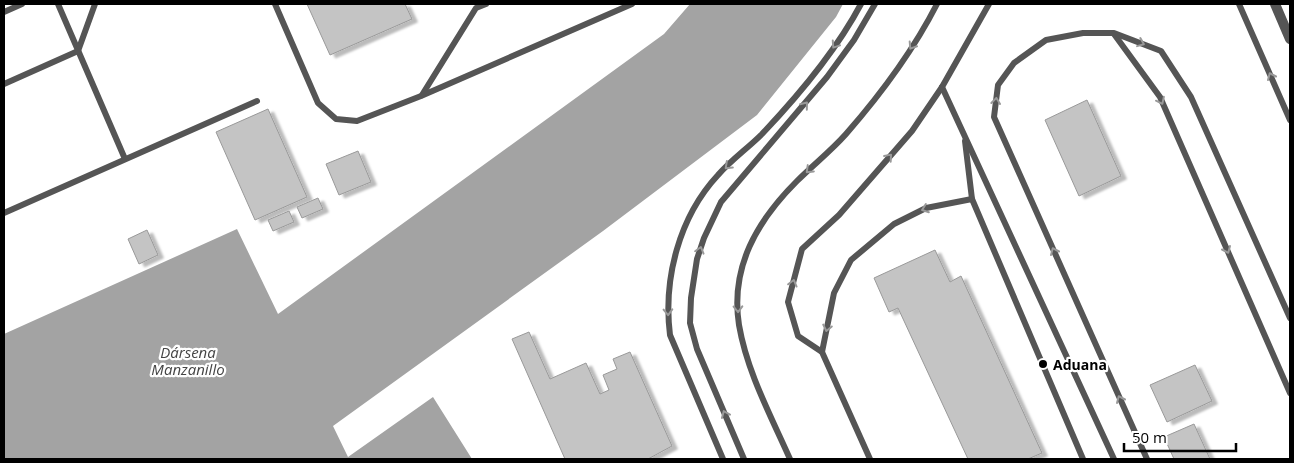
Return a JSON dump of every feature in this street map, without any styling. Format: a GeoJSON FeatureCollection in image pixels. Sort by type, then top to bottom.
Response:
{"type":"FeatureCollection","features":[{"type":"Feature","properties":{"kind":"street"},"geometry":{"type":"LineString","coordinates":[[1275,4],[1290,39]]}},
{"type":"Feature","properties":{"kind":"lane"},"geometry":{"type":"LineString","coordinates":[[4,12],[22,4]]}},
{"type":"Feature","properties":{"kind":"lane"},"geometry":{"type":"LineString","coordinates":[[58,4],[125,159]]}},
{"type":"Feature","properties":{"kind":"lane"},"geometry":{"type":"LineString","coordinates":[[4,84],[78,50],[95,4]]}},
{"type":"Feature","properties":{"kind":"lane"},"geometry":{"type":"LineString","coordinates":[[275,4],[318,103],[336,119],[356,121],[421,96],[632,4]]}},
{"type":"Feature","properties":{"kind":"lane"},"geometry":{"type":"LineString","coordinates":[[421,96],[476,8],[486,4]]}},
{"type":"Feature","properties":{"kind":"lane"},"geometry":{"type":"LineString","coordinates":[[723,459],[670,335],[668,298],[670,279],[681,235],[704,193],[718,176],[792,102],[827,56],[862,4]]}},
{"type":"Feature","properties":{"kind":"lane"},"geometry":{"type":"LineString","coordinates":[[744,459],[697,349],[690,324],[693,278],[699,252],[721,202],[827,77],[854,40],[875,4]]}},
{"type":"Feature","properties":{"kind":"lane"},"geometry":{"type":"LineString","coordinates":[[790,459],[749,364],[739,324],[738,284],[748,245],[769,212],[796,182],[844,136],[885,88],[926,25],[937,4]]}},
{"type":"Feature","properties":{"kind":"lane"},"geometry":{"type":"LineString","coordinates":[[870,459],[822,352],[798,336],[788,302],[802,249],[839,216],[900,145],[942,88],[989,4]]}},
{"type":"Feature","properties":{"kind":"lane"},"geometry":{"type":"LineString","coordinates":[[1239,4],[1290,120]]}},
{"type":"Feature","properties":{"kind":"lane"},"geometry":{"type":"LineString","coordinates":[[1148,459],[994,117],[998,85],[1014,63],[1046,40],[1083,33],[1114,33],[1161,51],[1192,97],[1290,318]]}},
{"type":"Feature","properties":{"kind":"lane"},"geometry":{"type":"LineString","coordinates":[[1114,33],[1160,97],[1290,393]]}},
{"type":"Feature","properties":{"kind":"lane"},"geometry":{"type":"LineString","coordinates":[[942,88],[1114,459]]}},
{"type":"Feature","properties":{"kind":"lane"},"geometry":{"type":"LineString","coordinates":[[4,213],[257,101]]}},
{"type":"Feature","properties":{"kind":"lane"},"geometry":{"type":"LineString","coordinates":[[965,136],[972,200],[1083,459]]}},
{"type":"Feature","properties":{"kind":"lane"},"geometry":{"type":"LineString","coordinates":[[822,352],[834,293],[851,260],[894,224],[926,208],[972,200]]}},
{"type":"Feature","properties":{"kind":"water","name":"Dársena Manzanillo"},"geometry":{"type":"Polygon","coordinates":[[[690,4],[843,4],[836,17],[757,115],[603,231],[333,426],[348,457],[433,397],[472,459],[4,459],[4,334],[237,229],[278,314],[664,34],[690,4]]]}},
{"type":"Feature","properties":{"kind":"building"},"geometry":{"type":"Polygon","coordinates":[[[307,4],[405,4],[412,19],[330,55],[307,4]]]}},
{"type":"Feature","properties":{"kind":"building"},"geometry":{"type":"Polygon","coordinates":[[[1087,100],[1121,176],[1079,196],[1045,120],[1087,100]]]}},
{"type":"Feature","properties":{"kind":"building"},"geometry":{"type":"Polygon","coordinates":[[[268,109],[307,197],[255,220],[216,132],[268,109]]]}},
{"type":"Feature","properties":{"kind":"building"},"geometry":{"type":"Polygon","coordinates":[[[358,151],[371,182],[339,195],[326,164],[358,151]]]}},
{"type":"Feature","properties":{"kind":"building"},"geometry":{"type":"Polygon","coordinates":[[[318,198],[323,209],[302,218],[297,207],[318,198]]]}},
{"type":"Feature","properties":{"kind":"building"},"geometry":{"type":"Polygon","coordinates":[[[289,211],[294,222],[273,231],[268,220],[289,211]]]}},
{"type":"Feature","properties":{"kind":"building"},"geometry":{"type":"Polygon","coordinates":[[[147,230],[158,255],[139,264],[128,239],[147,230]]]}},
{"type":"Feature","properties":{"kind":"building"},"geometry":{"type":"Polygon","coordinates":[[[935,250],[950,282],[961,276],[1042,453],[1028,459],[968,459],[898,308],[889,312],[874,278],[935,250]]]}},
{"type":"Feature","properties":{"kind":"building"},"geometry":{"type":"Polygon","coordinates":[[[529,332],[550,379],[586,363],[600,394],[609,390],[603,375],[617,369],[613,359],[630,352],[672,446],[648,459],[565,459],[512,339],[529,332]]]}},
{"type":"Feature","properties":{"kind":"building"},"geometry":{"type":"Polygon","coordinates":[[[1195,365],[1212,401],[1167,422],[1150,385],[1195,365]]]}},
{"type":"Feature","properties":{"kind":"building"},"geometry":{"type":"Polygon","coordinates":[[[1194,424],[1210,459],[1174,459],[1164,437],[1194,424]]]}},
{"type":"Feature","properties":{"kind":"place","name":"Aduana"},"geometry":{"type":"Point","coordinates":[1043,364]}}]}
